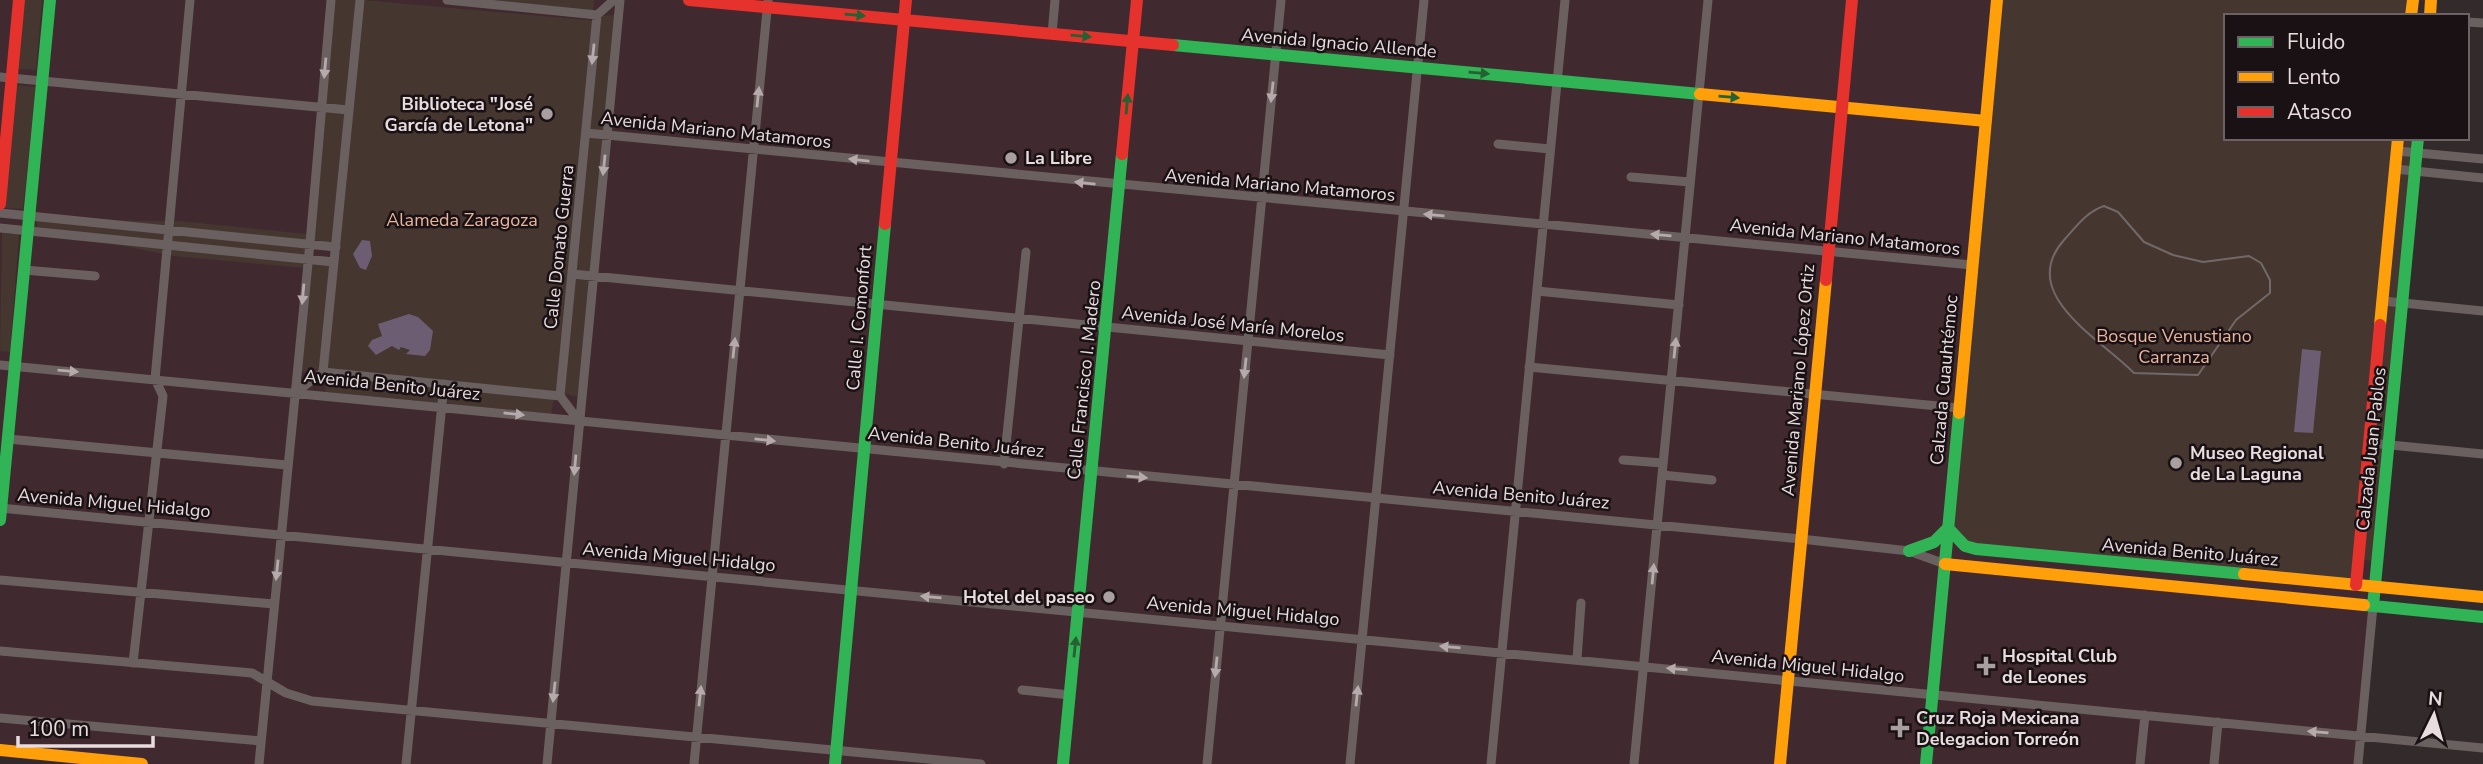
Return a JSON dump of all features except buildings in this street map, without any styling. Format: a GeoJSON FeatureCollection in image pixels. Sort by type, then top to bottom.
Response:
{"type":"FeatureCollection","features":[{"type":"Feature","properties":{"kind":"main road"},"geometry":{"type":"LineString","coordinates":[[0,204],[6,77],[19,0]]}},
{"type":"Feature","properties":{"kind":"main road"},"geometry":{"type":"LineString","coordinates":[[0,512],[50,0]]}},
{"type":"Feature","properties":{"kind":"main road","name":"Avenida Ignacio Allende"},"geometry":{"type":"LineString","coordinates":[[689,0],[768,4],[904,20],[1986,121]]}},
{"type":"Feature","properties":{"kind":"main road","name":"Calle I. Comonfort"},"geometry":{"type":"LineString","coordinates":[[836,757],[906,0]]}},
{"type":"Feature","properties":{"kind":"main road","name":"Calle Francisco I. Madero"},"geometry":{"type":"LineString","coordinates":[[1063,764],[1137,0]]}},
{"type":"Feature","properties":{"kind":"main road","name":"Avenida Mariano López Ortiz"},"geometry":{"type":"LineString","coordinates":[[1780,764],[1852,0]]}},
{"type":"Feature","properties":{"kind":"main road","name":"Calzada Cuauhtémoc"},"geometry":{"type":"LineString","coordinates":[[1926,764],[1997,0]]}},
{"type":"Feature","properties":{"kind":"main road","name":"Calzada Juan Pablos"},"geometry":{"type":"LineString","coordinates":[[2374,606],[2418,140]]}},
{"type":"Feature","properties":{"kind":"main road","name":"Calzada Juan Pablos"},"geometry":{"type":"LineString","coordinates":[[2356,585],[2397,144]]}},
{"type":"Feature","properties":{"kind":"main road"},"geometry":{"type":"LineString","coordinates":[[1909,551],[1934,542],[1948,528]]}},
{"type":"Feature","properties":{"kind":"main road","name":"Avenida Benito Juárez"},"geometry":{"type":"LineString","coordinates":[[1948,528],[1965,546],[1976,549],[2483,597]]}},
{"type":"Feature","properties":{"kind":"main road","name":"Avenida Benito Juárez"},"geometry":{"type":"LineString","coordinates":[[1945,564],[2483,615]]}},
{"type":"Feature","properties":{"kind":"main road"},"geometry":{"type":"LineString","coordinates":[[2159,585],[2161,566]]}},
{"type":"Feature","properties":{"kind":"main road"},"geometry":{"type":"LineString","coordinates":[[0,750],[142,764]]}},
{"type":"Feature","properties":{"kind":"street"},"geometry":{"type":"LineString","coordinates":[[133,663],[163,396],[155,379],[190,0]]}},
{"type":"Feature","properties":{"kind":"street"},"geometry":{"type":"LineString","coordinates":[[259,764],[331,0]]}},
{"type":"Feature","properties":{"kind":"street"},"geometry":{"type":"LineString","coordinates":[[323,372],[360,0]]}},
{"type":"Feature","properties":{"kind":"street"},"geometry":{"type":"LineString","coordinates":[[447,0],[597,15],[614,0]]}},
{"type":"Feature","properties":{"kind":"street","name":"Calle Donato Guerra"},"geometry":{"type":"LineString","coordinates":[[547,764],[620,0]]}},
{"type":"Feature","properties":{"kind":"street"},"geometry":{"type":"LineString","coordinates":[[1052,34],[1055,0]]}},
{"type":"Feature","properties":{"kind":"street"},"geometry":{"type":"LineString","coordinates":[[1207,764],[1281,0]]}},
{"type":"Feature","properties":{"kind":"street"},"geometry":{"type":"LineString","coordinates":[[1350,764],[1424,0]]}},
{"type":"Feature","properties":{"kind":"street"},"geometry":{"type":"LineString","coordinates":[[1491,764],[1565,0]]}},
{"type":"Feature","properties":{"kind":"street"},"geometry":{"type":"LineString","coordinates":[[1634,764],[1708,0]]}},
{"type":"Feature","properties":{"kind":"street"},"geometry":{"type":"LineString","coordinates":[[694,764],[768,4]]}},
{"type":"Feature","properties":{"kind":"street","name":"Calle Donato Guerra"},"geometry":{"type":"LineString","coordinates":[[560,396],[597,15]]}},
{"type":"Feature","properties":{"kind":"street"},"geometry":{"type":"LineString","coordinates":[[6,77],[349,110]]}},
{"type":"Feature","properties":{"kind":"street","name":"Avenida Mariano Matamoros"},"geometry":{"type":"LineString","coordinates":[[586,133],[1120,186],[1972,265]]}},
{"type":"Feature","properties":{"kind":"street"},"geometry":{"type":"LineString","coordinates":[[1498,144],[1550,149]]}},
{"type":"Feature","properties":{"kind":"street"},"geometry":{"type":"LineString","coordinates":[[2397,144],[2417,153],[2483,159]]}},
{"type":"Feature","properties":{"kind":"street"},"geometry":{"type":"LineString","coordinates":[[2395,169],[2483,178]]}},
{"type":"Feature","properties":{"kind":"street"},"geometry":{"type":"LineString","coordinates":[[1631,177],[1690,182]]}},
{"type":"Feature","properties":{"kind":"street"},"geometry":{"type":"LineString","coordinates":[[0,213],[336,247]]}},
{"type":"Feature","properties":{"kind":"street"},"geometry":{"type":"LineString","coordinates":[[0,228],[334,262]]}},
{"type":"Feature","properties":{"kind":"street"},"geometry":{"type":"LineString","coordinates":[[1004,464],[1026,252]]}},
{"type":"Feature","properties":{"kind":"street"},"geometry":{"type":"LineString","coordinates":[[24,270],[94,276]]}},
{"type":"Feature","properties":{"kind":"street","name":"Avenida José María Morelos"},"geometry":{"type":"LineString","coordinates":[[572,274],[1390,355]]}},
{"type":"Feature","properties":{"kind":"street"},"geometry":{"type":"LineString","coordinates":[[1537,291],[1679,305]]}},
{"type":"Feature","properties":{"kind":"street"},"geometry":{"type":"LineString","coordinates":[[2383,300],[2483,311]]}},
{"type":"Feature","properties":{"kind":"street","name":"Avenida Benito Juárez"},"geometry":{"type":"LineString","coordinates":[[0,365],[1093,473],[1801,539],[1909,551],[1945,564]]}},
{"type":"Feature","properties":{"kind":"street"},"geometry":{"type":"LineString","coordinates":[[1530,367],[1959,408]]}},
{"type":"Feature","properties":{"kind":"street"},"geometry":{"type":"LineString","coordinates":[[295,393],[323,372],[560,396],[579,421]]}},
{"type":"Feature","properties":{"kind":"street"},"geometry":{"type":"LineString","coordinates":[[407,764],[444,384]]}},
{"type":"Feature","properties":{"kind":"street"},"geometry":{"type":"LineString","coordinates":[[8,439],[288,465]]}},
{"type":"Feature","properties":{"kind":"street"},"geometry":{"type":"LineString","coordinates":[[2370,443],[2483,454]]}},
{"type":"Feature","properties":{"kind":"street"},"geometry":{"type":"LineString","coordinates":[[1623,460],[1663,463]]}},
{"type":"Feature","properties":{"kind":"street"},"geometry":{"type":"LineString","coordinates":[[1662,475],[1712,480]]}},
{"type":"Feature","properties":{"kind":"street","name":"Avenida Miguel Hidalgo"},"geometry":{"type":"LineString","coordinates":[[0,512],[149,522],[2483,748]]}},
{"type":"Feature","properties":{"kind":"street"},"geometry":{"type":"LineString","coordinates":[[0,580],[274,604]]}},
{"type":"Feature","properties":{"kind":"street"},"geometry":{"type":"LineString","coordinates":[[1577,659],[1581,603]]}},
{"type":"Feature","properties":{"kind":"street","name":"Calzada Juan Pablos"},"geometry":{"type":"LineString","coordinates":[[2358,764],[2374,606]]}},
{"type":"Feature","properties":{"kind":"street"},"geometry":{"type":"LineString","coordinates":[[0,651],[243,672],[267,681],[286,693],[312,701],[696,737],[836,757],[981,764]]}},
{"type":"Feature","properties":{"kind":"street"},"geometry":{"type":"LineString","coordinates":[[1022,690],[1070,695]]}},
{"type":"Feature","properties":{"kind":"street"},"geometry":{"type":"LineString","coordinates":[[2140,764],[2145,715]]}},
{"type":"Feature","properties":{"kind":"street"},"geometry":{"type":"LineString","coordinates":[[0,718],[261,741]]}},
{"type":"Feature","properties":{"kind":"street"},"geometry":{"type":"LineString","coordinates":[[2214,764],[2218,722]]}},
{"type":"Feature","properties":{"kind":"shaded area"},"geometry":{"type":"Polygon","coordinates":[[[0,0],[2434,0],[2224,14],[2224,140],[2421,140],[2359,764],[74,764],[0,757],[0,0]]]}},
{"type":"Feature","properties":{"kind":"shaded area"},"geometry":{"type":"Polygon","coordinates":[[[362,240],[370,241],[372,256],[366,270],[360,268],[353,254],[362,240]]]}},
{"type":"Feature","properties":{"kind":"shaded area"},"geometry":{"type":"Polygon","coordinates":[[[409,314],[418,317],[433,331],[430,350],[425,356],[406,354],[410,350],[401,347],[399,350],[392,346],[376,355],[368,346],[372,340],[382,336],[378,324],[409,314]]]}},
{"type":"Feature","properties":{"kind":"shaded area"},"geometry":{"type":"Polygon","coordinates":[[[2302,349],[2321,351],[2313,433],[2294,432],[2302,349]]]}},
{"type":"Feature","properties":{"kind":"green space"},"geometry":{"type":"Polygon","coordinates":[[[24,0],[42,0],[36,70],[16,69],[24,0]]]}},
{"type":"Feature","properties":{"kind":"green space"},"geometry":{"type":"Polygon","coordinates":[[[333,0],[358,0],[346,105],[324,104],[333,0]]]}},
{"type":"Feature","properties":{"kind":"green space","name":"Alameda Zaragoza"},"geometry":{"type":"Polygon","coordinates":[[[362,0],[598,21],[600,16],[616,15],[591,271],[577,271],[590,279],[579,397],[566,394],[566,399],[554,398],[551,414],[326,392],[325,374],[362,0]]]}},
{"type":"Feature","properties":{"kind":"green space"},"geometry":{"type":"Polygon","coordinates":[[[476,0],[594,0],[593,12],[476,0]]]}},
{"type":"Feature","properties":{"kind":"green space","name":"Bosque Venustiano Carranza"},"geometry":{"type":"Polygon","coordinates":[[[2001,0],[2413,0],[2411,14],[2224,14],[2224,140],[2412,140],[2372,561],[2360,559],[2357,584],[1983,545],[1956,539],[1951,522],[2001,0]]]}},
{"type":"Feature","properties":{"kind":"green space"},"geometry":{"type":"Polygon","coordinates":[[[15,85],[36,87],[23,209],[4,208],[15,85]]]}},
{"type":"Feature","properties":{"kind":"green space"},"geometry":{"type":"Polygon","coordinates":[[[323,111],[346,113],[333,242],[313,240],[323,111]]]}},
{"type":"Feature","properties":{"kind":"green space"},"geometry":{"type":"Polygon","coordinates":[[[36,220],[178,221],[307,234],[304,268],[173,256],[37,228],[36,220]]]}},
{"type":"Feature","properties":{"kind":"green space"},"geometry":{"type":"Polygon","coordinates":[[[2,233],[19,234],[10,352],[0,351],[2,233]]]}},
{"type":"Feature","properties":{"kind":"green space"},"geometry":{"type":"Polygon","coordinates":[[[310,255],[332,258],[319,369],[298,373],[310,255]]]}},
{"type":"Feature","properties":{"kind":"tram line"},"geometry":{"type":"LineString","coordinates":[[2104,206],[2118,212],[2144,242],[2173,255],[2203,262],[2249,256],[2261,263],[2270,280],[2270,293],[2236,320],[2198,375],[2134,373],[2085,330],[2056,297],[2050,279],[2052,260],[2064,240],[2082,220],[2104,206]]}},
{"type":"Feature","properties":{"kind":"traffic: fast"},"geometry":{"type":"LineString","coordinates":[[0,520],[50,0]]}},
{"type":"Feature","properties":{"kind":"traffic: fast"},"geometry":{"type":"LineString","coordinates":[[1173,45],[1700,94]]}},
{"type":"Feature","properties":{"kind":"traffic: fast"},"geometry":{"type":"LineString","coordinates":[[2373,606],[2418,140]]}},
{"type":"Feature","properties":{"kind":"traffic: fast"},"geometry":{"type":"LineString","coordinates":[[1063,764],[1122,154]]}},
{"type":"Feature","properties":{"kind":"traffic: fast"},"geometry":{"type":"LineString","coordinates":[[835,764],[885,224]]}},
{"type":"Feature","properties":{"kind":"traffic: fast"},"geometry":{"type":"LineString","coordinates":[[1926,764],[1959,413]]}},
{"type":"Feature","properties":{"kind":"traffic: fast"},"geometry":{"type":"LineString","coordinates":[[1909,551],[1934,542],[1948,528],[1965,546],[1976,549],[2244,574]]}},
{"type":"Feature","properties":{"kind":"traffic: fast"},"geometry":{"type":"LineString","coordinates":[[2364,605],[2483,617]]}},
{"type":"Feature","properties":{"kind":"traffic: slow"},"geometry":{"type":"LineString","coordinates":[[1959,413],[1997,0]]}},
{"type":"Feature","properties":{"kind":"traffic: slow"},"geometry":{"type":"LineString","coordinates":[[2411,14],[2413,0]]}},
{"type":"Feature","properties":{"kind":"traffic: slow"},"geometry":{"type":"LineString","coordinates":[[2430,14],[2431,0]]}},
{"type":"Feature","properties":{"kind":"traffic: slow"},"geometry":{"type":"LineString","coordinates":[[1700,94],[1986,121]]}},
{"type":"Feature","properties":{"kind":"traffic: slow"},"geometry":{"type":"LineString","coordinates":[[2380,325],[2398,140]]}},
{"type":"Feature","properties":{"kind":"traffic: slow"},"geometry":{"type":"LineString","coordinates":[[1780,764],[1826,280]]}},
{"type":"Feature","properties":{"kind":"traffic: slow"},"geometry":{"type":"LineString","coordinates":[[1945,564],[2364,605]]}},
{"type":"Feature","properties":{"kind":"traffic: slow"},"geometry":{"type":"LineString","coordinates":[[2244,574],[2483,597]]}},
{"type":"Feature","properties":{"kind":"traffic: slow"},"geometry":{"type":"LineString","coordinates":[[0,750],[142,764]]}},
{"type":"Feature","properties":{"kind":"traffic: jam"},"geometry":{"type":"LineString","coordinates":[[0,204],[19,0]]}},
{"type":"Feature","properties":{"kind":"traffic: jam"},"geometry":{"type":"LineString","coordinates":[[689,0],[1173,45]]}},
{"type":"Feature","properties":{"kind":"traffic: jam"},"geometry":{"type":"LineString","coordinates":[[885,224],[906,0]]}},
{"type":"Feature","properties":{"kind":"traffic: jam"},"geometry":{"type":"LineString","coordinates":[[1122,154],[1137,0]]}},
{"type":"Feature","properties":{"kind":"traffic: jam"},"geometry":{"type":"LineString","coordinates":[[1826,280],[1852,0]]}},
{"type":"Feature","properties":{"kind":"traffic: jam"},"geometry":{"type":"LineString","coordinates":[[2356,585],[2380,325]]}},
{"type":"Feature","properties":{"kind":"place","name":"Biblioteca \"José García de Letona\""},"geometry":{"type":"Point","coordinates":[547,114]}},
{"type":"Feature","properties":{"kind":"place","name":"La Libre"},"geometry":{"type":"Point","coordinates":[1011,158]}},
{"type":"Feature","properties":{"kind":"place","name":"Museo Regional de La Laguna"},"geometry":{"type":"Point","coordinates":[2176,463]}},
{"type":"Feature","properties":{"kind":"place","name":"Hotel del paseo"},"geometry":{"type":"Point","coordinates":[1109,597]}},
{"type":"Feature","properties":{"kind":"place","name":"Hospital Club de Leones"},"geometry":{"type":"Point","coordinates":[1986,666]}},
{"type":"Feature","properties":{"kind":"place","name":"Cruz Roja Mexicana Delegacion Torreón"},"geometry":{"type":"Point","coordinates":[1900,728]}}]}
